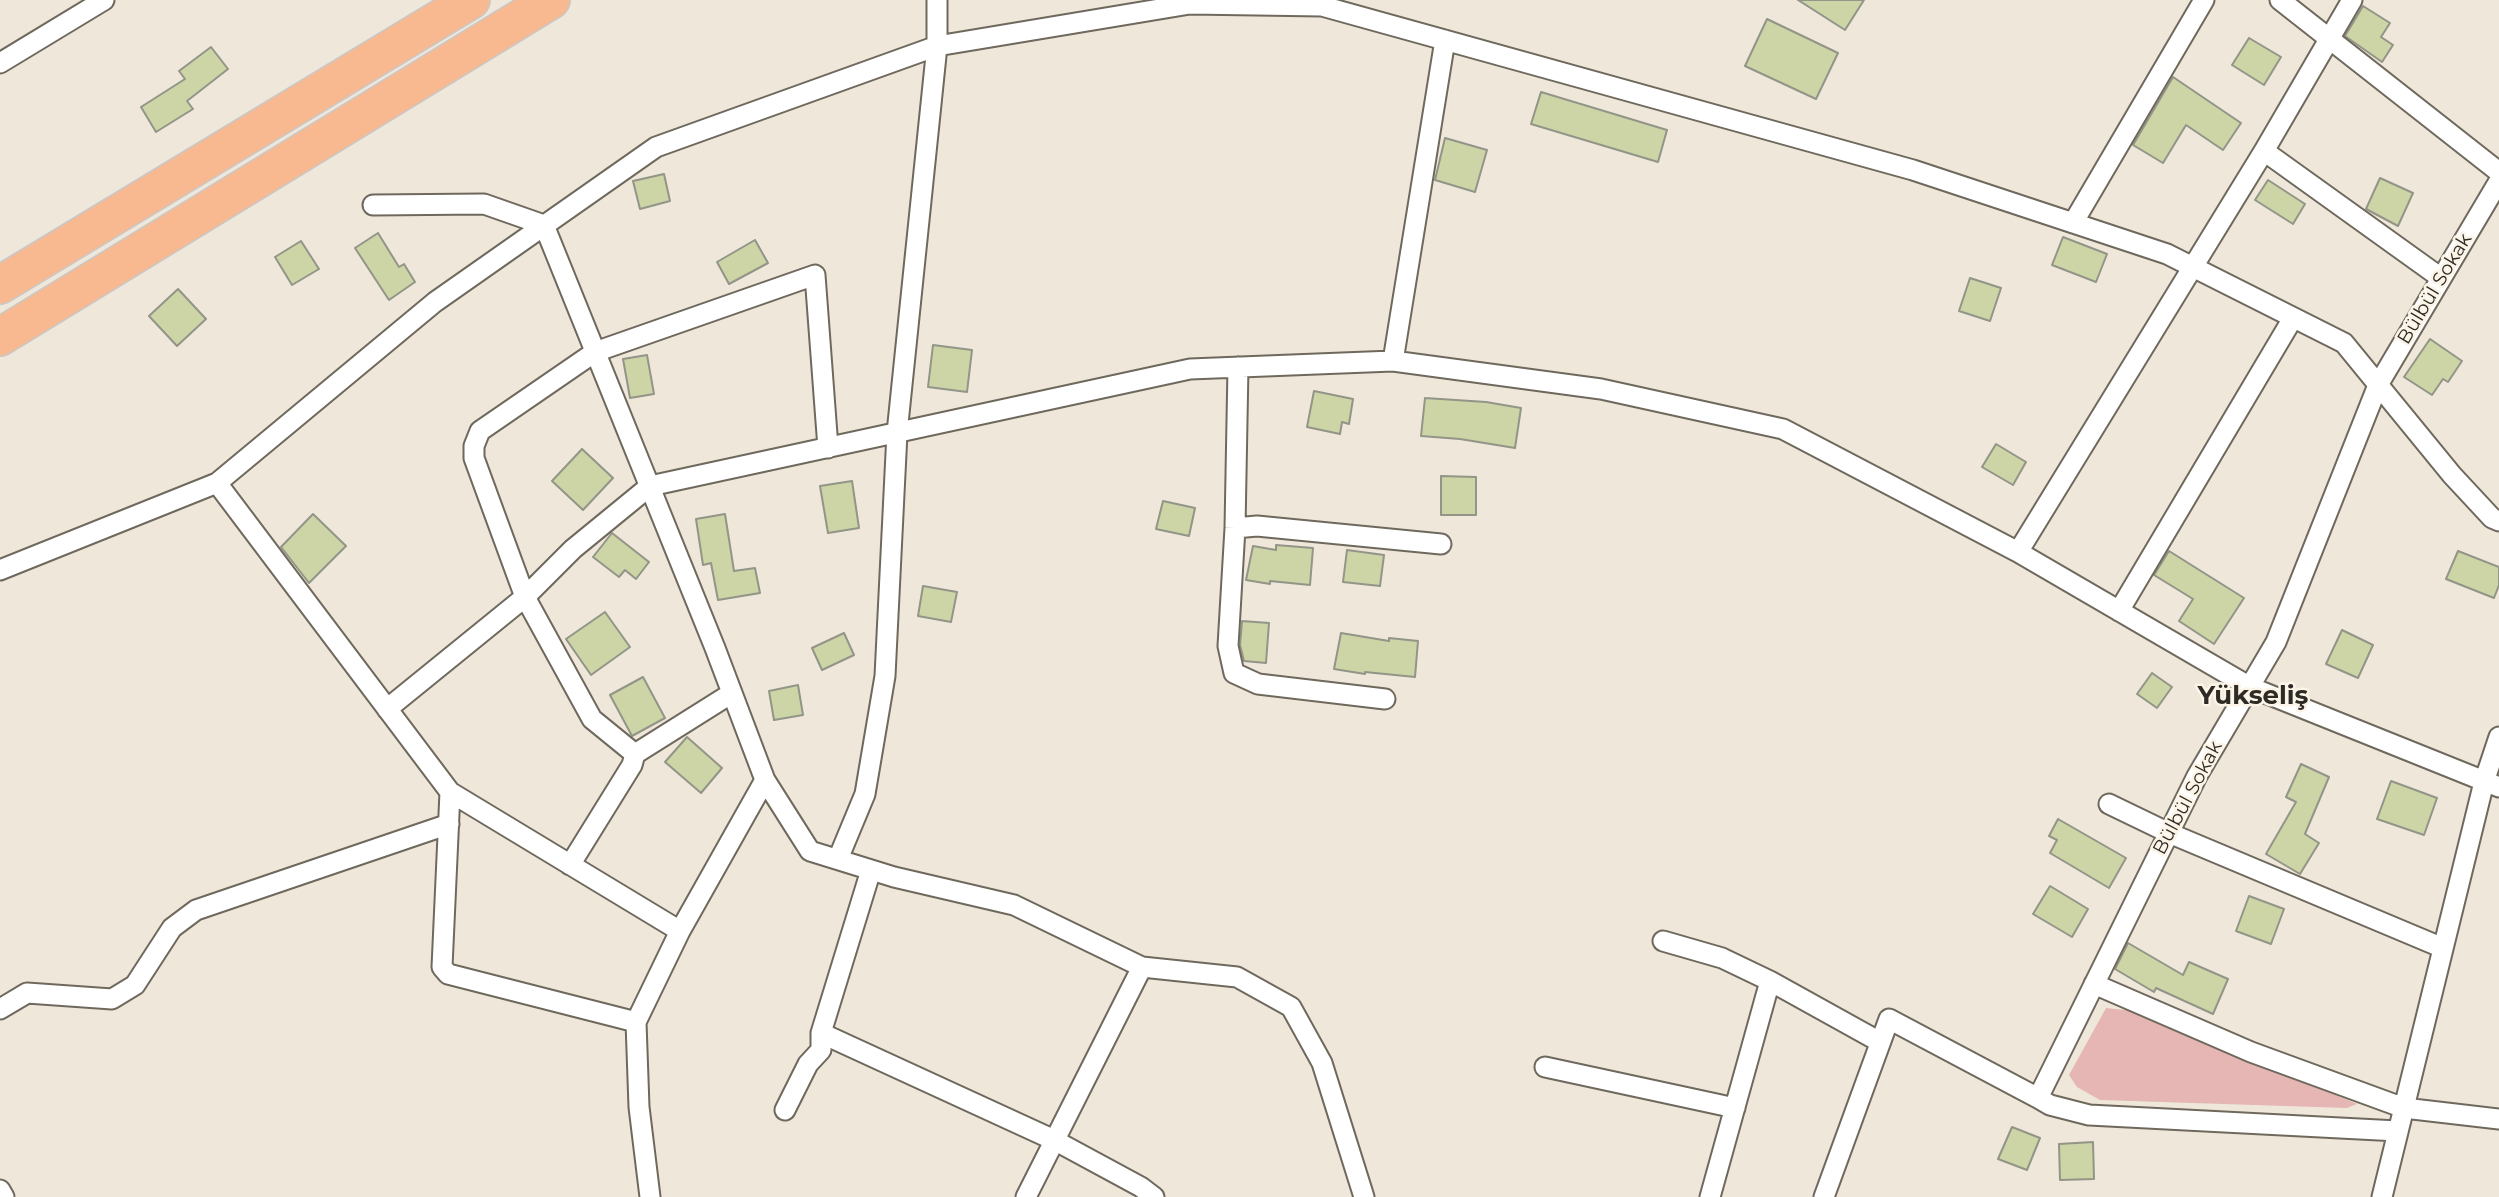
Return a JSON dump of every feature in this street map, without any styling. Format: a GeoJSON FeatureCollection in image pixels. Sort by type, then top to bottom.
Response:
{"type":"FeatureCollection","features":[{"type":"Feature","properties":{"kind":"highway"},"geometry":{"type":"LineString","coordinates":[[0,285],[471,0]]}},
{"type":"Feature","properties":{"kind":"highway"},"geometry":{"type":"LineString","coordinates":[[0,337],[551,0]]}},
{"type":"Feature","properties":{"kind":"street"},"geometry":{"type":"LineString","coordinates":[[0,63],[104,0]]}},
{"type":"Feature","properties":{"kind":"street"},"geometry":{"type":"LineString","coordinates":[[838,859],[865,794],[885,676],[897,433],[937,46],[937,0]]}},
{"type":"Feature","properties":{"kind":"street"},"geometry":{"type":"LineString","coordinates":[[2073,223],[2204,0]]}},
{"type":"Feature","properties":{"kind":"street"},"geometry":{"type":"LineString","coordinates":[[2280,0],[2499,172]]}},
{"type":"Feature","properties":{"kind":"street"},"geometry":{"type":"LineString","coordinates":[[2018,552],[2264,151],[2352,0]]}},
{"type":"Feature","properties":{"kind":"street"},"geometry":{"type":"LineString","coordinates":[[0,570],[216,483],[435,302],[656,147],[937,46],[1191,2],[1322,6],[1913,170],[2167,254],[2344,343],[2452,475],[2492,518],[2499,521]]}},
{"type":"Feature","properties":{"kind":"street"},"geometry":{"type":"LineString","coordinates":[[1393,361],[1445,40]]}},
{"type":"Feature","properties":{"kind":"street"},"geometry":{"type":"LineString","coordinates":[[2264,151],[2441,278]]}},
{"type":"Feature","properties":{"kind":"street","name":"Bülbül Sokak"},"geometry":{"type":"LineString","coordinates":[[2038,1098],[2197,776],[2276,642],[2378,385],[2499,181]]}},
{"type":"Feature","properties":{"kind":"street"},"geometry":{"type":"LineString","coordinates":[[373,205],[484,204],[544,225],[765,780],[810,850],[871,870],[1014,905],[1142,967],[1237,977],[1291,1007],[1322,1063],[1364,1197]]}},
{"type":"Feature","properties":{"kind":"street"},"geometry":{"type":"LineString","coordinates":[[635,754],[592,719],[525,597],[474,458],[474,446],[480,431],[595,352],[814,275],[828,448]]}},
{"type":"Feature","properties":{"kind":"street"},"geometry":{"type":"LineString","coordinates":[[2119,611],[2293,318]]}},
{"type":"Feature","properties":{"kind":"street"},"geometry":{"type":"LineString","coordinates":[[387,709],[525,597],[573,549],[650,486],[1190,369],[1393,361],[1601,388],[1783,429],[2018,552],[2250,687],[2492,785]]}},
{"type":"Feature","properties":{"kind":"street"},"geometry":{"type":"LineString","coordinates":[[1238,367],[1228,646],[1234,673],[1258,684],[1385,699]]}},
{"type":"Feature","properties":{"kind":"street"},"geometry":{"type":"LineString","coordinates":[[216,483],[450,792],[680,931]]}},
{"type":"Feature","properties":{"kind":"street"},"geometry":{"type":"LineString","coordinates":[[1234,528],[1257,526],[1441,544]]}},
{"type":"Feature","properties":{"kind":"street"},"geometry":{"type":"LineString","coordinates":[[570,864],[632,765],[635,754],[732,693]]}},
{"type":"Feature","properties":{"kind":"street"},"geometry":{"type":"LineString","coordinates":[[2382,1197],[2443,948],[2492,785],[2499,737]]}},
{"type":"Feature","properties":{"kind":"street"},"geometry":{"type":"LineString","coordinates":[[650,1197],[639,1107],[636,1022],[680,931],[765,780]]}},
{"type":"Feature","properties":{"kind":"street"},"geometry":{"type":"LineString","coordinates":[[450,792],[442,967],[448,974],[636,1022]]}},
{"type":"Feature","properties":{"kind":"street"},"geometry":{"type":"LineString","coordinates":[[2109,804],[2169,833],[2443,948]]}},
{"type":"Feature","properties":{"kind":"street"},"geometry":{"type":"LineString","coordinates":[[0,1009],[27,993],[113,999],[135,985],[172,928],[196,910],[449,824]]}},
{"type":"Feature","properties":{"kind":"street"},"geometry":{"type":"LineString","coordinates":[[785,1110],[808,1064],[821,1049],[821,1033],[871,870]]}},
{"type":"Feature","properties":{"kind":"street"},"geometry":{"type":"LineString","coordinates":[[1663,941],[1722,958],[1770,981],[1880,1042]]}},
{"type":"Feature","properties":{"kind":"street"},"geometry":{"type":"LineString","coordinates":[[1026,1197],[1142,967]]}},
{"type":"Feature","properties":{"kind":"street"},"geometry":{"type":"LineString","coordinates":[[1710,1197],[1770,981]]}},
{"type":"Feature","properties":{"kind":"street"},"geometry":{"type":"LineString","coordinates":[[2094,984],[2251,1052],[2404,1108],[2499,1119]]}},
{"type":"Feature","properties":{"kind":"street"},"geometry":{"type":"LineString","coordinates":[[1824,1197],[1889,1019],[2050,1105],[2090,1115],[2398,1130]]}},
{"type":"Feature","properties":{"kind":"street"},"geometry":{"type":"LineString","coordinates":[[821,1033],[1054,1140],[1154,1197]]}},
{"type":"Feature","properties":{"kind":"street"},"geometry":{"type":"LineString","coordinates":[[1545,1067],[1735,1108]]}},
{"type":"Feature","properties":{"kind":"street"},"geometry":{"type":"LineString","coordinates":[[0,1190],[4,1197]]}},
{"type":"Feature","properties":{"kind":"shaded area"},"geometry":{"type":"Polygon","coordinates":[[[2106,1008],[2134,1011],[2357,1104],[2347,1108],[2100,1100],[2077,1087],[2069,1075],[2106,1008]]]}},
{"type":"Feature","properties":{"kind":"building"},"geometry":{"type":"Polygon","coordinates":[[[1798,0],[1864,0],[1845,30],[1798,0]]]}},
{"type":"Feature","properties":{"kind":"building"},"geometry":{"type":"Polygon","coordinates":[[[2363,6],[2390,23],[2381,37],[2393,45],[2382,62],[2345,36],[2363,6]]]}},
{"type":"Feature","properties":{"kind":"building"},"geometry":{"type":"Polygon","coordinates":[[[1767,19],[1838,53],[1816,99],[1745,66],[1767,19]]]}},
{"type":"Feature","properties":{"kind":"building"},"geometry":{"type":"Polygon","coordinates":[[[2249,38],[2281,57],[2264,85],[2232,65],[2249,38]]]}},
{"type":"Feature","properties":{"kind":"building"},"geometry":{"type":"Polygon","coordinates":[[[211,47],[228,69],[187,101],[193,109],[156,132],[141,107],[185,79],[179,71],[211,47]]]}},
{"type":"Feature","properties":{"kind":"building"},"geometry":{"type":"Polygon","coordinates":[[[2173,77],[2241,123],[2223,150],[2186,125],[2163,163],[2133,145],[2173,77]]]}},
{"type":"Feature","properties":{"kind":"building"},"geometry":{"type":"Polygon","coordinates":[[[1541,92],[1667,130],[1658,162],[1531,124],[1541,92]]]}},
{"type":"Feature","properties":{"kind":"building"},"geometry":{"type":"Polygon","coordinates":[[[1445,138],[1487,150],[1475,192],[1435,180],[1445,138]]]}},
{"type":"Feature","properties":{"kind":"building"},"geometry":{"type":"Polygon","coordinates":[[[664,174],[670,201],[640,209],[633,181],[664,174]]]}},
{"type":"Feature","properties":{"kind":"building"},"geometry":{"type":"Polygon","coordinates":[[[2380,178],[2413,193],[2398,226],[2366,209],[2380,178]]]}},
{"type":"Feature","properties":{"kind":"building"},"geometry":{"type":"Polygon","coordinates":[[[2268,180],[2305,204],[2293,224],[2255,200],[2268,180]]]}},
{"type":"Feature","properties":{"kind":"building"},"geometry":{"type":"Polygon","coordinates":[[[378,233],[399,267],[404,264],[415,282],[389,300],[355,248],[378,233]]]}},
{"type":"Feature","properties":{"kind":"building"},"geometry":{"type":"Polygon","coordinates":[[[2063,237],[2107,254],[2096,282],[2052,265],[2063,237]]]}},
{"type":"Feature","properties":{"kind":"building"},"geometry":{"type":"Polygon","coordinates":[[[755,240],[768,263],[729,284],[717,262],[755,240]]]}},
{"type":"Feature","properties":{"kind":"building"},"geometry":{"type":"Polygon","coordinates":[[[301,241],[319,269],[292,285],[275,257],[301,241]]]}},
{"type":"Feature","properties":{"kind":"building"},"geometry":{"type":"Polygon","coordinates":[[[1970,278],[2001,288],[1990,321],[1959,311],[1970,278]]]}},
{"type":"Feature","properties":{"kind":"building"},"geometry":{"type":"Polygon","coordinates":[[[178,289],[206,319],[177,346],[149,316],[178,289]]]}},
{"type":"Feature","properties":{"kind":"building"},"geometry":{"type":"Polygon","coordinates":[[[2430,339],[2462,361],[2448,382],[2443,379],[2432,395],[2404,377],[2430,339]]]}},
{"type":"Feature","properties":{"kind":"building"},"geometry":{"type":"Polygon","coordinates":[[[933,345],[972,350],[967,392],[928,387],[933,345]]]}},
{"type":"Feature","properties":{"kind":"building"},"geometry":{"type":"Polygon","coordinates":[[[647,355],[654,394],[630,398],[623,359],[647,355]]]}},
{"type":"Feature","properties":{"kind":"building"},"geometry":{"type":"Polygon","coordinates":[[[1314,391],[1353,399],[1349,424],[1342,422],[1340,434],[1307,427],[1314,391]]]}},
{"type":"Feature","properties":{"kind":"building"},"geometry":{"type":"Polygon","coordinates":[[[1425,398],[1486,402],[1521,408],[1515,448],[1421,436],[1425,398]]]}},
{"type":"Feature","properties":{"kind":"building"},"geometry":{"type":"Polygon","coordinates":[[[1996,444],[2026,462],[2013,485],[1982,467],[1996,444]]]}},
{"type":"Feature","properties":{"kind":"building"},"geometry":{"type":"Polygon","coordinates":[[[582,449],[613,478],[583,510],[552,481],[582,449]]]}},
{"type":"Feature","properties":{"kind":"building"},"geometry":{"type":"Polygon","coordinates":[[[1441,476],[1476,477],[1476,515],[1441,515],[1441,476]]]}},
{"type":"Feature","properties":{"kind":"building"},"geometry":{"type":"Polygon","coordinates":[[[852,481],[859,528],[828,533],[820,486],[852,481]]]}},
{"type":"Feature","properties":{"kind":"building"},"geometry":{"type":"Polygon","coordinates":[[[1163,501],[1195,508],[1189,536],[1156,529],[1163,501]]]}},
{"type":"Feature","properties":{"kind":"building"},"geometry":{"type":"Polygon","coordinates":[[[313,514],[346,546],[309,583],[281,547],[313,514]]]}},
{"type":"Feature","properties":{"kind":"building"},"geometry":{"type":"Polygon","coordinates":[[[725,514],[734,571],[755,568],[760,593],[718,600],[711,563],[703,565],[696,519],[725,514]]]}},
{"type":"Feature","properties":{"kind":"building"},"geometry":{"type":"Polygon","coordinates":[[[612,533],[649,562],[636,579],[625,570],[619,577],[593,557],[612,533]]]}},
{"type":"Feature","properties":{"kind":"building"},"geometry":{"type":"Polygon","coordinates":[[[1276,545],[1313,548],[1310,585],[1270,581],[1270,584],[1246,580],[1253,546],[1276,550],[1276,545]]]}},
{"type":"Feature","properties":{"kind":"building"},"geometry":{"type":"Polygon","coordinates":[[[1347,550],[1384,555],[1380,586],[1343,582],[1347,550]]]}},
{"type":"Feature","properties":{"kind":"building"},"geometry":{"type":"Polygon","coordinates":[[[2169,551],[2244,598],[2214,644],[2179,621],[2193,599],[2154,575],[2169,551]]]}},
{"type":"Feature","properties":{"kind":"building"},"geometry":{"type":"Polygon","coordinates":[[[2458,551],[2499,567],[2499,585],[2494,598],[2446,579],[2458,551]]]}},
{"type":"Feature","properties":{"kind":"building"},"geometry":{"type":"Polygon","coordinates":[[[923,586],[957,592],[951,622],[918,616],[923,586]]]}},
{"type":"Feature","properties":{"kind":"building"},"geometry":{"type":"Polygon","coordinates":[[[605,612],[630,647],[591,675],[566,639],[605,612]]]}},
{"type":"Feature","properties":{"kind":"building"},"geometry":{"type":"Polygon","coordinates":[[[1242,621],[1269,623],[1266,663],[1244,661],[1240,645],[1242,621]]]}},
{"type":"Feature","properties":{"kind":"building"},"geometry":{"type":"Polygon","coordinates":[[[2342,630],[2373,645],[2358,678],[2326,664],[2342,630]]]}},
{"type":"Feature","properties":{"kind":"building"},"geometry":{"type":"Polygon","coordinates":[[[844,633],[854,655],[822,670],[812,648],[844,633]]]}},
{"type":"Feature","properties":{"kind":"building"},"geometry":{"type":"Polygon","coordinates":[[[1341,633],[1389,641],[1389,638],[1418,641],[1415,677],[1334,669],[1341,633]]]}},
{"type":"Feature","properties":{"kind":"building"},"geometry":{"type":"Polygon","coordinates":[[[2152,673],[2172,687],[2157,708],[2137,694],[2152,673]]]}},
{"type":"Feature","properties":{"kind":"building"},"geometry":{"type":"Polygon","coordinates":[[[643,677],[665,718],[632,736],[610,695],[643,677]]]}},
{"type":"Feature","properties":{"kind":"building"},"geometry":{"type":"Polygon","coordinates":[[[798,685],[803,715],[774,720],[769,691],[798,685]]]}},
{"type":"Feature","properties":{"kind":"building"},"geometry":{"type":"Polygon","coordinates":[[[687,737],[722,768],[701,793],[665,762],[687,737]]]}},
{"type":"Feature","properties":{"kind":"building"},"geometry":{"type":"Polygon","coordinates":[[[2301,764],[2329,777],[2305,834],[2319,843],[2300,874],[2266,854],[2296,802],[2286,797],[2301,764]]]}},
{"type":"Feature","properties":{"kind":"building"},"geometry":{"type":"Polygon","coordinates":[[[2391,781],[2437,798],[2424,835],[2377,819],[2391,781]]]}},
{"type":"Feature","properties":{"kind":"building"},"geometry":{"type":"Polygon","coordinates":[[[2058,819],[2126,858],[2109,888],[2050,853],[2057,840],[2049,836],[2058,819]]]}},
{"type":"Feature","properties":{"kind":"building"},"geometry":{"type":"Polygon","coordinates":[[[2050,886],[2088,909],[2072,937],[2033,914],[2050,886]]]}},
{"type":"Feature","properties":{"kind":"building"},"geometry":{"type":"Polygon","coordinates":[[[2249,896],[2284,909],[2271,944],[2236,931],[2249,896]]]}},
{"type":"Feature","properties":{"kind":"building"},"geometry":{"type":"Polygon","coordinates":[[[2128,943],[2183,975],[2189,962],[2228,979],[2213,1014],[2156,988],[2154,992],[2115,969],[2128,943]]]}},
{"type":"Feature","properties":{"kind":"building"},"geometry":{"type":"Polygon","coordinates":[[[2012,1127],[2040,1138],[2027,1170],[1998,1159],[2012,1127]]]}},
{"type":"Feature","properties":{"kind":"building"},"geometry":{"type":"Polygon","coordinates":[[[2093,1142],[2094,1179],[2060,1180],[2059,1144],[2093,1142]]]}},
{"type":"Feature","properties":{"kind":"district","name":"Yükseliş"},"geometry":{"type":"Point","coordinates":[2253,696]}}]}
